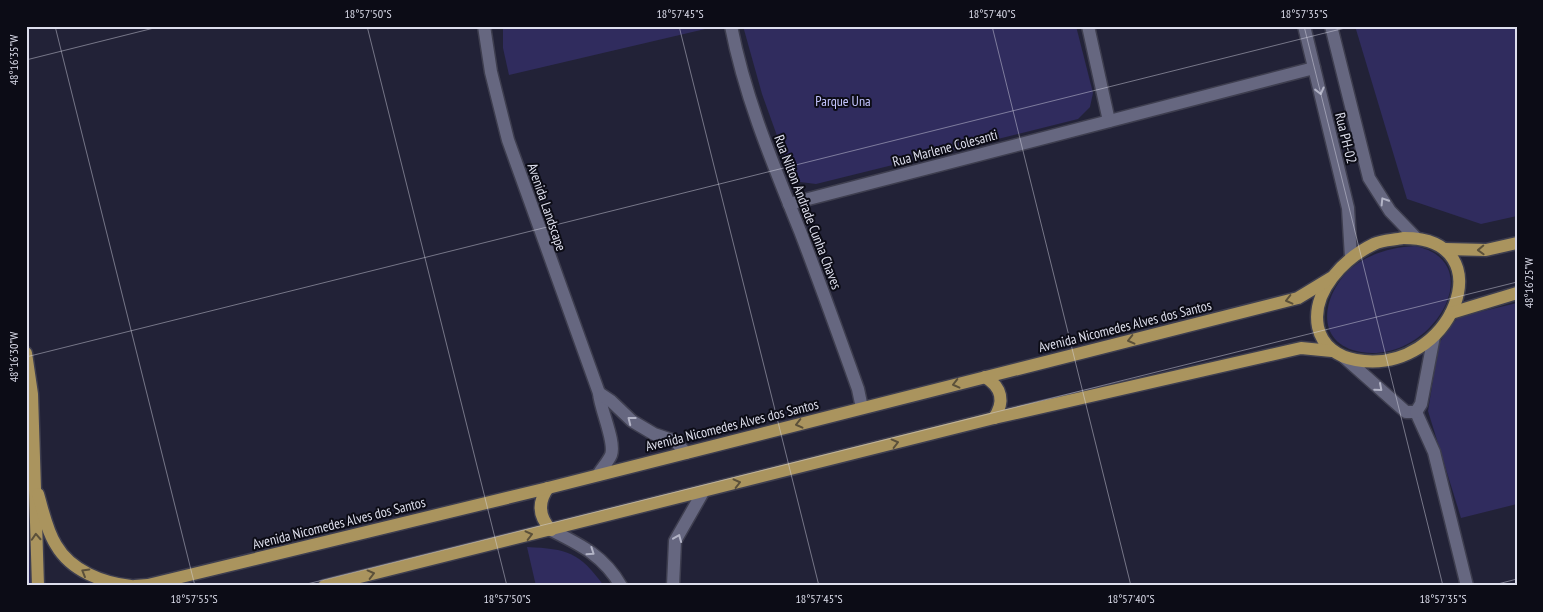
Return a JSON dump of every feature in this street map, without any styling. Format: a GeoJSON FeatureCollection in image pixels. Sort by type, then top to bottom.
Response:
{"type":"FeatureCollection","features":[{"type":"Feature","properties":{"kind":"main road"},"geometry":{"type":"LineString","coordinates":[[1332,351],[1324,341],[1318,328],[1317,314],[1331,278],[1351,257],[1376,243],[1403,238],[1432,241],[1446,249],[1486,250],[1517,243]]}},
{"type":"Feature","properties":{"kind":"main road"},"geometry":{"type":"LineString","coordinates":[[324,586],[994,418],[1300,348],[1332,351],[1345,358],[1372,363],[1399,359],[1424,346],[1443,327],[1457,300],[1460,286],[1458,272],[1446,249]]}},
{"type":"Feature","properties":{"kind":"main road","name":"Avenida Nicomedes Alves dos Santos"},"geometry":{"type":"LineString","coordinates":[[135,586],[148,585],[548,488],[1298,298],[1331,278]]}},
{"type":"Feature","properties":{"kind":"main road"},"geometry":{"type":"LineString","coordinates":[[1451,313],[1517,293]]}},
{"type":"Feature","properties":{"kind":"main road"},"geometry":{"type":"LineString","coordinates":[[26,353],[34,479],[38,586]]}},
{"type":"Feature","properties":{"kind":"main road"},"geometry":{"type":"LineString","coordinates":[[985,377],[992,381],[1000,394],[999,411],[994,418]]}},
{"type":"Feature","properties":{"kind":"main road"},"geometry":{"type":"LineString","coordinates":[[34,479],[49,530],[61,553],[79,569],[96,578],[115,584],[131,586]]}},
{"type":"Feature","properties":{"kind":"main road"},"geometry":{"type":"LineString","coordinates":[[548,488],[542,496],[541,514],[551,530]]}},
{"type":"Feature","properties":{"kind":"street","name":"Avenida Landscape"},"geometry":{"type":"LineString","coordinates":[[484,26],[491,72],[508,140],[599,393],[600,406],[612,444],[612,453],[598,475]]}},
{"type":"Feature","properties":{"kind":"street","name":"Rua Nilton Andrade Cunha Chaves"},"geometry":{"type":"LineString","coordinates":[[731,26],[742,76],[858,389],[862,408]]}},
{"type":"Feature","properties":{"kind":"street"},"geometry":{"type":"LineString","coordinates":[[1088,26],[1109,120]]}},
{"type":"Feature","properties":{"kind":"street","name":"Rua PH-02"},"geometry":{"type":"LineString","coordinates":[[1304,26],[1348,208],[1351,257]]}},
{"type":"Feature","properties":{"kind":"street","name":"Rua PH-02"},"geometry":{"type":"LineString","coordinates":[[1330,26],[1369,178],[1390,211],[1416,238]]}},
{"type":"Feature","properties":{"kind":"street","name":"Rua Marlene Colesanti"},"geometry":{"type":"LineString","coordinates":[[789,204],[1314,68]]}},
{"type":"Feature","properties":{"kind":"street"},"geometry":{"type":"LineString","coordinates":[[1416,412],[1421,404],[1434,336]]}},
{"type":"Feature","properties":{"kind":"street"},"geometry":{"type":"LineString","coordinates":[[1345,358],[1406,412],[1416,412]]}},
{"type":"Feature","properties":{"kind":"street"},"geometry":{"type":"LineString","coordinates":[[599,393],[611,401],[632,421],[654,434],[675,441],[686,453]]}},
{"type":"Feature","properties":{"kind":"street"},"geometry":{"type":"LineString","coordinates":[[1416,412],[1434,452],[1467,586]]}},
{"type":"Feature","properties":{"kind":"street"},"geometry":{"type":"LineString","coordinates":[[673,586],[675,541],[703,492]]}},
{"type":"Feature","properties":{"kind":"street"},"geometry":{"type":"LineString","coordinates":[[551,530],[577,543],[605,562],[621,586]]}},
{"type":"Feature","properties":{"kind":"green space"},"geometry":{"type":"Polygon","coordinates":[[[503,26],[718,26],[509,75],[503,48],[503,26]]]}},
{"type":"Feature","properties":{"kind":"green space","name":"Parque Una"},"geometry":{"type":"Polygon","coordinates":[[[743,26],[1076,26],[1093,93],[1090,107],[1078,119],[816,184],[800,182],[790,172],[762,94],[743,26]]]}},
{"type":"Feature","properties":{"kind":"green space"},"geometry":{"type":"Polygon","coordinates":[[[1355,26],[1517,26],[1517,216],[1481,224],[1407,199],[1355,26]]]}},
{"type":"Feature","properties":{"kind":"green space"},"geometry":{"type":"Polygon","coordinates":[[[1415,246],[1438,256],[1449,271],[1450,290],[1443,309],[1429,328],[1410,343],[1387,352],[1361,352],[1345,347],[1334,338],[1328,326],[1327,313],[1330,299],[1337,285],[1346,273],[1358,263],[1371,256],[1385,251],[1415,246]]]}},
{"type":"Feature","properties":{"kind":"green space"},"geometry":{"type":"Polygon","coordinates":[[[1517,303],[1517,504],[1461,518],[1428,411],[1439,343],[1458,317],[1517,303]]]}},
{"type":"Feature","properties":{"kind":"green space"},"geometry":{"type":"Polygon","coordinates":[[[26,353],[38,586],[26,586],[26,353]]]}},
{"type":"Feature","properties":{"kind":"green space"},"geometry":{"type":"Polygon","coordinates":[[[527,547],[553,549],[571,554],[587,566],[604,586],[536,586],[527,547]]]}}]}
